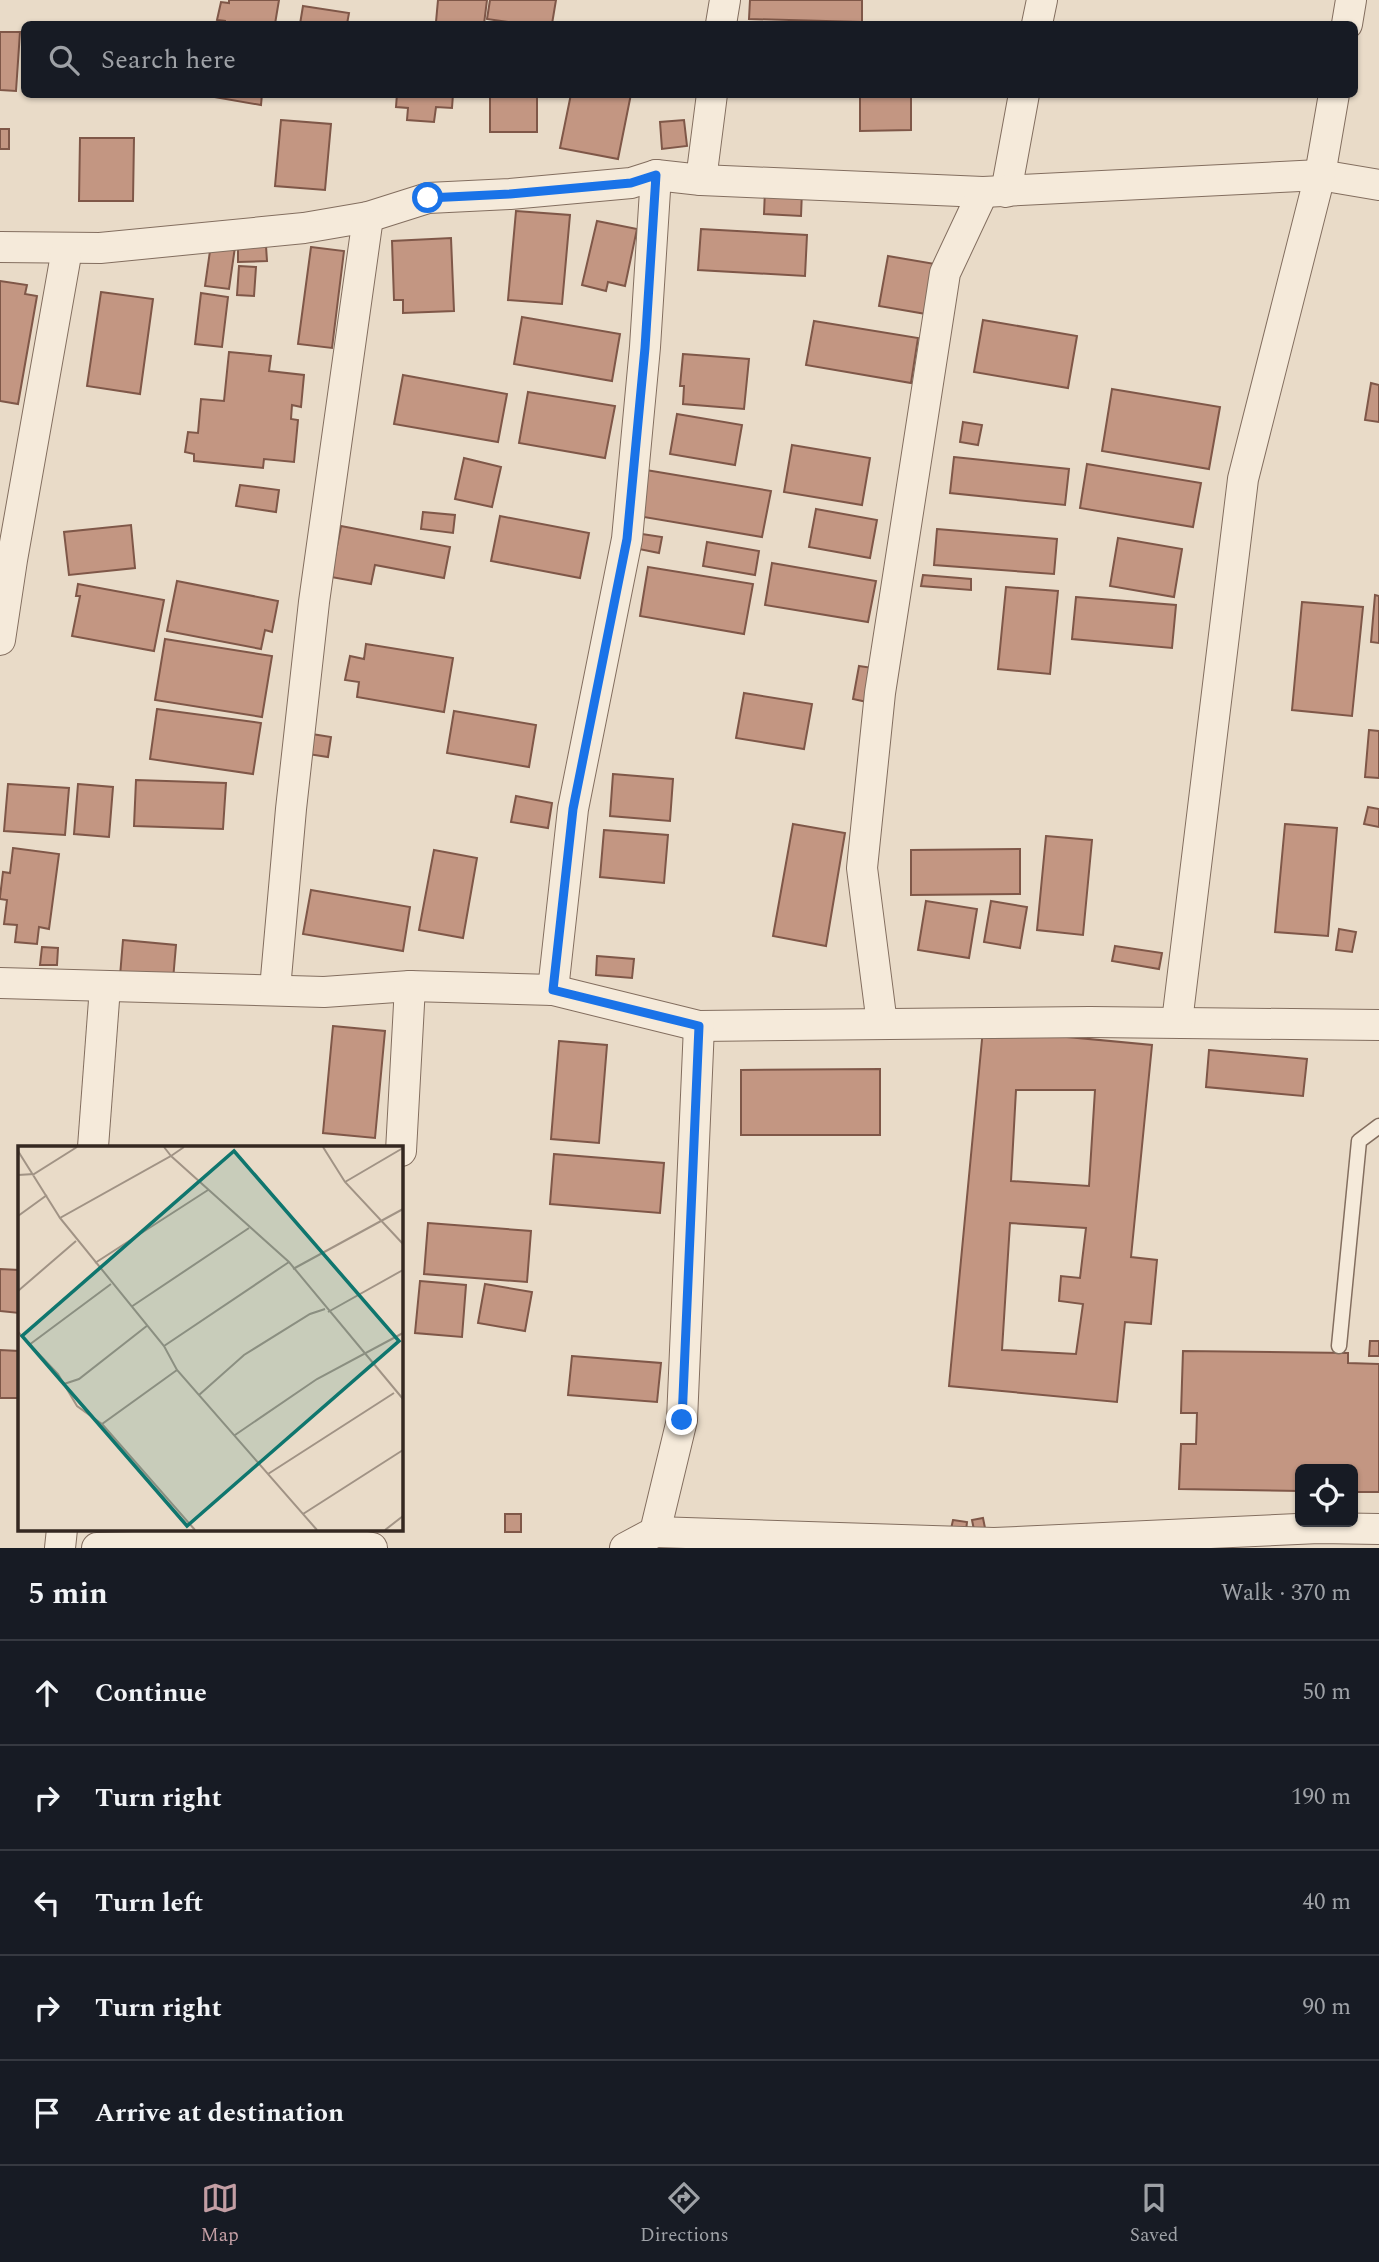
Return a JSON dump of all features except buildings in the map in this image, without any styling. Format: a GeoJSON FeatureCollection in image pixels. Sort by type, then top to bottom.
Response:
{"type":"FeatureCollection","features":[{"type":"Feature","properties":{"kind":"street"},"geometry":{"type":"LineString","coordinates":[[722,21],[725,0]]}},
{"type":"Feature","properties":{"kind":"street"},"geometry":{"type":"LineString","coordinates":[[1038,21],[1042,0]]}},
{"type":"Feature","properties":{"kind":"street"},"geometry":{"type":"LineString","coordinates":[[1348,21],[1351,0]]}},
{"type":"Feature","properties":{"kind":"street"},"geometry":{"type":"LineString","coordinates":[[701,180],[711,98]]}},
{"type":"Feature","properties":{"kind":"street"},"geometry":{"type":"LineString","coordinates":[[882,1024],[862,868],[880,693],[946,273],[994,192],[1023,98]]}},
{"type":"Feature","properties":{"kind":"street"},"geometry":{"type":"LineString","coordinates":[[1177,1022],[1243,479],[1320,175],[1333,98]]}},
{"type":"Feature","properties":{"kind":"street"},"geometry":{"type":"LineString","coordinates":[[553,990],[573,809],[627,539],[645,348],[656,175]]}},
{"type":"Feature","properties":{"kind":"street"},"geometry":{"type":"LineString","coordinates":[[0,247],[100,248],[304,228],[368,217],[428,198],[631,183],[656,175],[701,180],[994,192],[1320,175],[1379,184]]}},
{"type":"Feature","properties":{"kind":"street"},"geometry":{"type":"LineString","coordinates":[[275,989],[291,809],[314,602],[368,217]]}},
{"type":"Feature","properties":{"kind":"street"},"geometry":{"type":"LineString","coordinates":[[0,640],[67,249]]}},
{"type":"Feature","properties":{"kind":"street"},"geometry":{"type":"LineString","coordinates":[[0,983],[324,992],[410,986],[553,990],[699,1026],[1177,1022],[1379,1025]]}},
{"type":"Feature","properties":{"kind":"street"},"geometry":{"type":"LineString","coordinates":[[401,1146],[410,986]]}},
{"type":"Feature","properties":{"kind":"street"},"geometry":{"type":"LineString","coordinates":[[93,1146],[105,987]]}},
{"type":"Feature","properties":{"kind":"street"},"geometry":{"type":"LineString","coordinates":[[655,1532],[682,1420],[699,1026]]}},
{"type":"Feature","properties":{"kind":"street"},"geometry":{"type":"LineString","coordinates":[[625,1548],[655,1532],[994,1543],[1320,1528],[1379,1529]]}},
{"type":"Feature","properties":{"kind":"street"},"geometry":{"type":"LineString","coordinates":[[97,1548],[172,1546],[287,1533],[359,1540]]}},
{"type":"Feature","properties":{"kind":"lane"},"geometry":{"type":"LineString","coordinates":[[1339,1346],[1359,1141],[1379,1126]]}},
{"type":"Feature","properties":{"kind":"route"},"geometry":{"type":"LineString","coordinates":[[428,198],[631,183],[656,175],[645,348],[627,539],[573,809],[553,990],[699,1026],[682,1420]]}}]}
